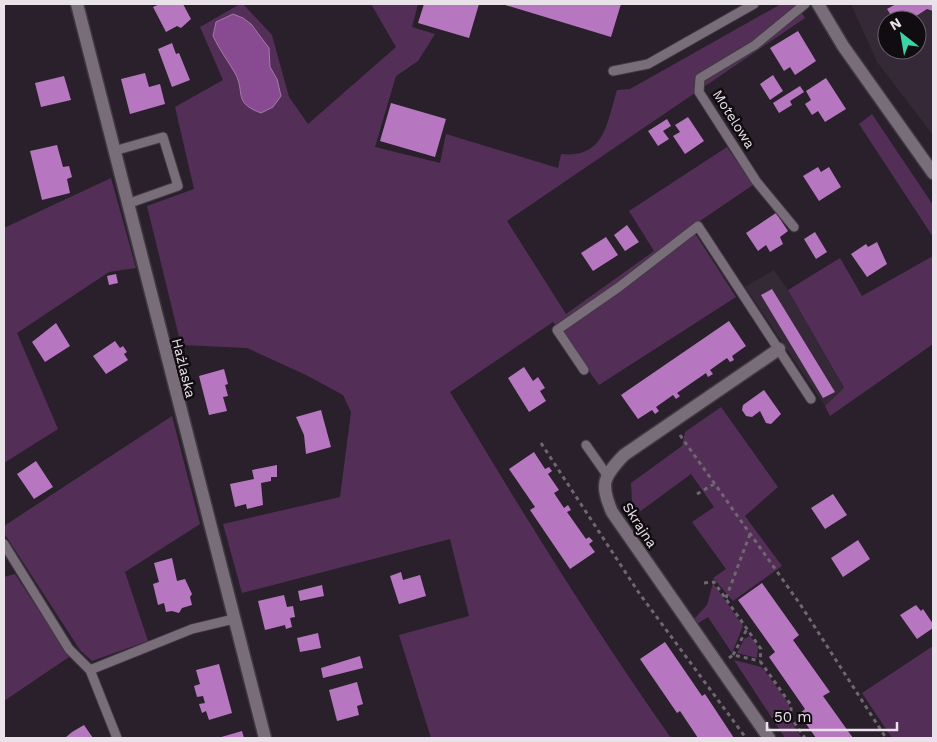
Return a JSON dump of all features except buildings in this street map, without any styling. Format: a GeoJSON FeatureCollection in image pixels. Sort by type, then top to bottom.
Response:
{"type":"FeatureCollection","features":[{"type":"Feature","properties":{"kind":"street","name":"Hażlaska"},"geometry":{"type":"LineString","coordinates":[[76,4],[265,738]]}},
{"type":"Feature","properties":{"kind":"street"},"geometry":{"type":"LineString","coordinates":[[818,4],[843,46],[933,173]]}},
{"type":"Feature","properties":{"kind":"street"},"geometry":{"type":"LineString","coordinates":[[607,475],[624,455],[779,349]]}},
{"type":"Feature","properties":{"kind":"street","name":"Skrajna"},"geometry":{"type":"LineString","coordinates":[[607,475],[604,480],[604,494],[612,512],[769,738]]}},
{"type":"Feature","properties":{"kind":"lane"},"geometry":{"type":"LineString","coordinates":[[612,71],[648,64],[754,4]]}},
{"type":"Feature","properties":{"kind":"lane","name":"Motelowa"},"geometry":{"type":"LineString","coordinates":[[794,227],[756,181],[699,92],[700,78],[755,45],[805,4]]}},
{"type":"Feature","properties":{"kind":"lane"},"geometry":{"type":"LineString","coordinates":[[114,151],[163,137],[178,186],[127,204]]}},
{"type":"Feature","properties":{"kind":"lane"},"geometry":{"type":"LineString","coordinates":[[584,370],[557,330],[619,287],[698,226],[811,399]]}},
{"type":"Feature","properties":{"kind":"lane"},"geometry":{"type":"LineString","coordinates":[[586,445],[607,475]]}},
{"type":"Feature","properties":{"kind":"lane"},"geometry":{"type":"LineString","coordinates":[[4,544],[69,650],[90,670],[117,738]]}},
{"type":"Feature","properties":{"kind":"lane"},"geometry":{"type":"LineString","coordinates":[[90,670],[192,629],[234,619]]}},
{"type":"Feature","properties":{"kind":"path"},"geometry":{"type":"LineString","coordinates":[[671,423],[800,604],[886,738]]}},
{"type":"Feature","properties":{"kind":"path"},"geometry":{"type":"LineString","coordinates":[[541,443],[639,593],[746,738]]}},
{"type":"Feature","properties":{"kind":"path"},"geometry":{"type":"LineString","coordinates":[[697,494],[714,484]]}},
{"type":"Feature","properties":{"kind":"path"},"geometry":{"type":"LineString","coordinates":[[726,598],[750,534]]}},
{"type":"Feature","properties":{"kind":"path"},"geometry":{"type":"LineString","coordinates":[[704,583],[714,582],[761,649],[760,661],[791,705],[791,718],[805,738]]}},
{"type":"Feature","properties":{"kind":"path"},"geometry":{"type":"LineString","coordinates":[[718,665],[733,655],[747,629]]}},
{"type":"Feature","properties":{"kind":"path"},"geometry":{"type":"LineString","coordinates":[[733,655],[760,661]]}},
{"type":"Feature","properties":{"kind":"shaded area"},"geometry":{"type":"Polygon","coordinates":[[[243,4],[272,35],[289,97],[308,124],[396,47],[371,4],[418,4],[412,27],[435,34],[418,61],[396,76],[375,147],[440,163],[446,134],[558,168],[561,154],[576,154],[587,151],[602,136],[617,90],[630,89],[781,4],[797,4],[805,18],[507,221],[566,314],[654,251],[629,211],[727,147],[753,185],[691,227],[736,297],[599,385],[553,322],[450,392],[558,567],[613,653],[671,738],[431,738],[399,635],[469,616],[450,539],[242,593],[223,524],[340,497],[351,412],[343,395],[306,375],[247,348],[181,345],[147,206],[194,189],[175,107],[223,80],[200,27],[243,4]]]}},
{"type":"Feature","properties":{"kind":"shaded area"},"geometry":{"type":"Polygon","coordinates":[[[851,4],[933,4],[933,135],[877,62],[851,4]]]}},
{"type":"Feature","properties":{"kind":"shaded area"},"geometry":{"type":"Polygon","coordinates":[[[233,14],[251,24],[269,48],[270,67],[277,79],[281,96],[273,107],[261,113],[246,105],[243,101],[235,73],[213,36],[216,22],[233,14]]]}},
{"type":"Feature","properties":{"kind":"shaded area"},"geometry":{"type":"Polygon","coordinates":[[[872,114],[933,205],[933,237],[859,124],[872,114]]]}},
{"type":"Feature","properties":{"kind":"shaded area"},"geometry":{"type":"Polygon","coordinates":[[[111,178],[136,268],[109,272],[17,333],[58,429],[4,463],[4,228],[111,178]]]}},
{"type":"Feature","properties":{"kind":"shaded area"},"geometry":{"type":"Polygon","coordinates":[[[933,256],[933,344],[830,416],[825,406],[844,388],[788,290],[840,258],[862,296],[933,256]]]}},
{"type":"Feature","properties":{"kind":"shaded area"},"geometry":{"type":"Polygon","coordinates":[[[774,270],[788,290],[844,389],[825,406],[745,287],[774,270]]]}},
{"type":"Feature","properties":{"kind":"shaded area"},"geometry":{"type":"Polygon","coordinates":[[[721,407],[778,487],[745,516],[782,566],[733,601],[713,578],[726,569],[692,522],[714,507],[691,474],[638,513],[632,501],[631,483],[682,446],[685,432],[721,407]]]}},
{"type":"Feature","properties":{"kind":"shaded area"},"geometry":{"type":"Polygon","coordinates":[[[172,416],[200,524],[125,572],[148,641],[92,661],[80,650],[4,533],[4,526],[172,416]]]}},
{"type":"Feature","properties":{"kind":"shaded area"},"geometry":{"type":"Polygon","coordinates":[[[15,574],[69,657],[4,701],[4,577],[15,574]]]}},
{"type":"Feature","properties":{"kind":"shaded area"},"geometry":{"type":"Polygon","coordinates":[[[713,583],[743,626],[732,653],[708,617],[697,624],[694,619],[707,605],[713,583]]]}},
{"type":"Feature","properties":{"kind":"shaded area"},"geometry":{"type":"Polygon","coordinates":[[[750,636],[758,647],[757,658],[737,653],[744,639],[750,636]]]}},
{"type":"Feature","properties":{"kind":"shaded area"},"geometry":{"type":"Polygon","coordinates":[[[933,646],[933,738],[892,738],[862,693],[933,646]]]}},
{"type":"Feature","properties":{"kind":"shaded area"},"geometry":{"type":"Polygon","coordinates":[[[734,660],[761,667],[764,670],[789,704],[789,719],[802,738],[785,738],[734,660]]]}}]}
